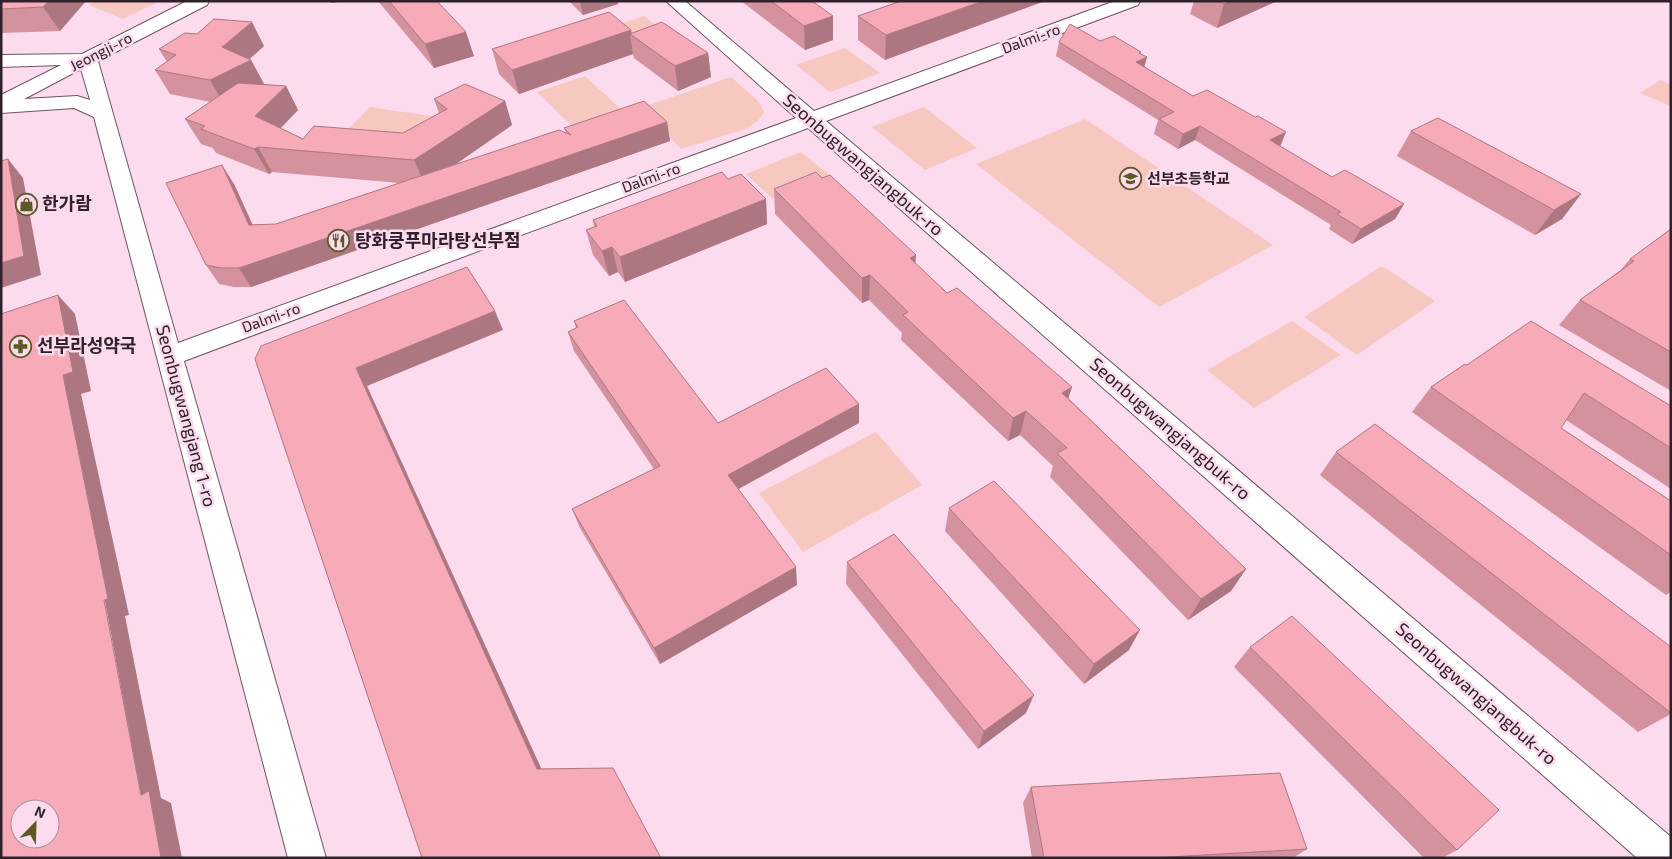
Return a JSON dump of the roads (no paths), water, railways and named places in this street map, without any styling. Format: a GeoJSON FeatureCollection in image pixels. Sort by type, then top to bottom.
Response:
{"type":"FeatureCollection","features":[{"type":"Feature","properties":{"kind":"street","name":"Jeongji-ro"},"geometry":{"type":"LineString","coordinates":[[1,103],[202,1]]}},
{"type":"Feature","properties":{"kind":"street","name":"Seonbugwangjangbuk-ro"},"geometry":{"type":"LineString","coordinates":[[674,1],[1666,858]]}},
{"type":"Feature","properties":{"kind":"street","name":"Dalmi-ro"},"geometry":{"type":"LineString","coordinates":[[169,356],[1132,1]]}},
{"type":"Feature","properties":{"kind":"street"},"geometry":{"type":"LineString","coordinates":[[1,62],[88,58]]}},
{"type":"Feature","properties":{"kind":"street","name":"Seonbugwangjang 1-ro"},"geometry":{"type":"LineString","coordinates":[[88,58],[307,858]]}},
{"type":"Feature","properties":{"kind":"street"},"geometry":{"type":"LineString","coordinates":[[1,109],[18,105],[77,102],[103,114]]}},
{"type":"Feature","properties":{"kind":"place","name":"선부초등학교"},"geometry":{"type":"Point","coordinates":[1131,179]}},
{"type":"Feature","properties":{"kind":"place","name":"한가람"},"geometry":{"type":"Point","coordinates":[26,204]}},
{"type":"Feature","properties":{"kind":"place","name":"탕화쿵푸마라탕선부점"},"geometry":{"type":"Point","coordinates":[339,241]}},
{"type":"Feature","properties":{"kind":"place","name":"선부라성약국"},"geometry":{"type":"Point","coordinates":[21,346]}}]}
